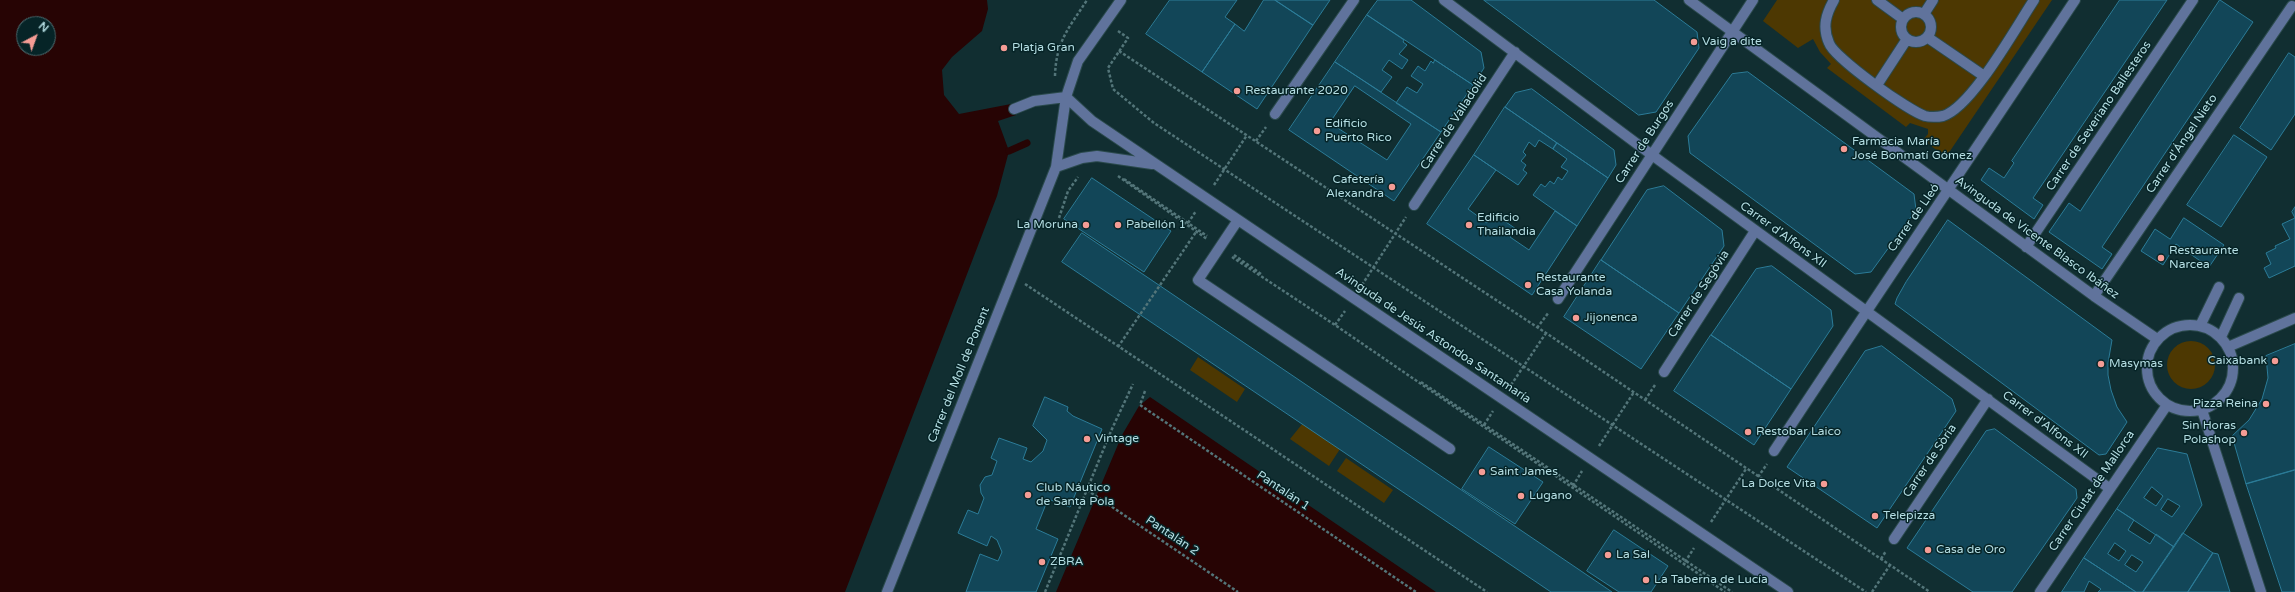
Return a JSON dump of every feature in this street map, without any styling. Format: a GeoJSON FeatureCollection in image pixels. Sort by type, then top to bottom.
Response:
{"type":"FeatureCollection","features":[{"type":"Feature","properties":{"kind":"street","name":"Carrer del Moll de Ponent"},"geometry":{"type":"LineString","coordinates":[[887,592],[1054,172],[1066,97],[1078,61],[1121,0]]}},
{"type":"Feature","properties":{"kind":"street"},"geometry":{"type":"LineString","coordinates":[[1275,114],[1354,0]]}},
{"type":"Feature","properties":{"kind":"street","name":"Carrer d'Alfons XII"},"geometry":{"type":"LineString","coordinates":[[1444,0],[1755,231],[2109,488]]}},
{"type":"Feature","properties":{"kind":"street","name":"Avinguda de Vicente Blasco Ibáñez"},"geometry":{"type":"LineString","coordinates":[[1689,0],[2026,247],[2157,339]]}},
{"type":"Feature","properties":{"kind":"street","name":"Carrer de Burgos"},"geometry":{"type":"LineString","coordinates":[[1558,299],[1753,0]]}},
{"type":"Feature","properties":{"kind":"street"},"geometry":{"type":"LineString","coordinates":[[1834,0],[1826,14],[1825,30],[1829,45],[1846,61],[1907,108],[1926,116],[1942,116],[1953,111],[1969,98],[2034,0]]}},
{"type":"Feature","properties":{"kind":"street"},"geometry":{"type":"LineString","coordinates":[[1877,0],[1903,19]]}},
{"type":"Feature","properties":{"kind":"street"},"geometry":{"type":"LineString","coordinates":[[1924,14],[1933,0]]}},
{"type":"Feature","properties":{"kind":"street","name":"Carrer de Lleó"},"geometry":{"type":"LineString","coordinates":[[1774,451],[1866,311],[1949,191],[2075,0]]}},
{"type":"Feature","properties":{"kind":"street","name":"Carrer de Severiano Ballesteros"},"geometry":{"type":"LineString","coordinates":[[2026,247],[2193,0]]}},
{"type":"Feature","properties":{"kind":"street","name":"Carrer d'Ángel Nieto"},"geometry":{"type":"LineString","coordinates":[[2094,296],[2290,5]]}},
{"type":"Feature","properties":{"kind":"street"},"geometry":{"type":"LineString","coordinates":[[1916,12],[1924,14],[1930,21],[1931,29],[1927,37],[1921,41],[1907,39],[1902,34],[1901,26],[1903,19],[1909,14],[1916,12]]}},
{"type":"Feature","properties":{"kind":"street"},"geometry":{"type":"LineString","coordinates":[[1927,37],[1984,76]]}},
{"type":"Feature","properties":{"kind":"street"},"geometry":{"type":"LineString","coordinates":[[1877,85],[1907,39]]}},
{"type":"Feature","properties":{"kind":"street","name":"Carrer de Valladolid"},"geometry":{"type":"LineString","coordinates":[[1414,205],[1515,52]]}},
{"type":"Feature","properties":{"kind":"street"},"geometry":{"type":"LineString","coordinates":[[1014,109],[1034,101],[1066,97]]}},
{"type":"Feature","properties":{"kind":"street","name":"Avinguda de Jesús Astondoa Santamaría"},"geometry":{"type":"LineString","coordinates":[[1066,97],[1092,121],[1788,592]]}},
{"type":"Feature","properties":{"kind":"street"},"geometry":{"type":"LineString","coordinates":[[1054,172],[1082,158],[1097,156],[1156,164]]}},
{"type":"Feature","properties":{"kind":"street"},"geometry":{"type":"LineString","coordinates":[[1238,220],[1198,280],[1450,449]]}},
{"type":"Feature","properties":{"kind":"street","name":"Carrer de Segòvia"},"geometry":{"type":"LineString","coordinates":[[1664,372],[1755,231]]}},
{"type":"Feature","properties":{"kind":"street"},"geometry":{"type":"LineString","coordinates":[[2200,326],[2219,287]]}},
{"type":"Feature","properties":{"kind":"street"},"geometry":{"type":"LineString","coordinates":[[2220,337],[2239,298]]}},
{"type":"Feature","properties":{"kind":"street"},"geometry":{"type":"LineString","coordinates":[[2228,347],[2295,318]]}},
{"type":"Feature","properties":{"kind":"street"},"geometry":{"type":"LineString","coordinates":[[2177,326],[2200,326],[2220,337],[2228,347],[2233,365],[2230,384],[2223,396],[2214,404],[2202,410],[2190,411],[2167,405],[2156,395],[2149,381],[2146,366],[2149,352],[2157,339],[2177,326]]}},
{"type":"Feature","properties":{"kind":"street","name":"Carrer de Sòria"},"geometry":{"type":"LineString","coordinates":[[1894,539],[1988,399]]}},
{"type":"Feature","properties":{"kind":"street","name":"Carrer Ciutat de Mallorca"},"geometry":{"type":"LineString","coordinates":[[2040,592],[2109,488],[2167,405]]}},
{"type":"Feature","properties":{"kind":"street"},"geometry":{"type":"LineString","coordinates":[[2202,410],[2261,592]]}},
{"type":"Feature","properties":{"kind":"path"},"geometry":{"type":"LineString","coordinates":[[1066,97],[1054,81],[1056,60],[1061,40],[1087,0]]}},
{"type":"Feature","properties":{"kind":"path"},"geometry":{"type":"LineString","coordinates":[[1105,22],[1128,38],[1108,68],[1113,89],[1154,123],[1374,266],[1612,426],[1726,499],[1866,592]]}},
{"type":"Feature","properties":{"kind":"path"},"geometry":{"type":"LineString","coordinates":[[1119,52],[1546,333],[1930,592]]}},
{"type":"Feature","properties":{"kind":"path"},"geometry":{"type":"LineString","coordinates":[[1205,198],[1247,136]]}},
{"type":"Feature","properties":{"kind":"path"},"geometry":{"type":"LineString","coordinates":[[1054,172],[1072,180],[1082,172],[1068,191],[1059,218]]}},
{"type":"Feature","properties":{"kind":"path"},"geometry":{"type":"LineString","coordinates":[[1112,172],[1196,232],[1220,247]]}},
{"type":"Feature","properties":{"kind":"path"},"geometry":{"type":"LineString","coordinates":[[1117,173],[1220,247],[1684,562],[1725,592]]}},
{"type":"Feature","properties":{"kind":"path"},"geometry":{"type":"LineString","coordinates":[[1118,346],[1196,232]]}},
{"type":"Feature","properties":{"kind":"path"},"geometry":{"type":"LineString","coordinates":[[1336,325],[1396,234]]}},
{"type":"Feature","properties":{"kind":"path"},"geometry":{"type":"LineString","coordinates":[[1025,284],[1487,592]]}},
{"type":"Feature","properties":{"kind":"path"},"geometry":{"type":"LineString","coordinates":[[1483,426],[1546,333]]}},
{"type":"Feature","properties":{"kind":"path"},"geometry":{"type":"LineString","coordinates":[[1045,592],[1111,431],[1133,384]]}},
{"type":"Feature","properties":{"kind":"path","name":"Pantalán 1"},"geometry":{"type":"LineString","coordinates":[[1145,391],[1140,405],[1416,592]]}},
{"type":"Feature","properties":{"kind":"path"},"geometry":{"type":"LineString","coordinates":[[1572,486],[1634,392]]}},
{"type":"Feature","properties":{"kind":"path"},"geometry":{"type":"LineString","coordinates":[[1684,562],[1746,468]]}},
{"type":"Feature","properties":{"kind":"path","name":"Pantalán 2"},"geometry":{"type":"LineString","coordinates":[[1087,490],[1238,592]]}},
{"type":"Feature","properties":{"kind":"path"},"geometry":{"type":"LineString","coordinates":[[1684,562],[1732,592]]}},
{"type":"Feature","properties":{"kind":"path"},"geometry":{"type":"LineString","coordinates":[[1872,592],[1890,565]]}},
{"type":"Feature","properties":{"kind":"shaded area"},"geometry":{"type":"Polygon","coordinates":[[[0,0],[987,0],[988,9],[982,31],[952,57],[942,70],[944,95],[959,114],[1011,104],[1016,115],[998,121],[1009,151],[997,196],[845,592],[0,592],[0,0]]]}},
{"type":"Feature","properties":{"kind":"shaded area"},"geometry":{"type":"Polygon","coordinates":[[[1777,0],[2052,0],[1948,154],[1942,154],[1923,140],[1928,134],[1928,129],[1910,123],[1906,127],[1827,68],[1831,64],[1820,52],[1813,39],[1798,48],[1763,21],[1777,0]]]}},
{"type":"Feature","properties":{"kind":"shaded area"},"geometry":{"type":"Polygon","coordinates":[[[2191,341],[2200,343],[2208,348],[2213,356],[2215,365],[2213,374],[2208,382],[2200,387],[2191,389],[2182,387],[2174,382],[2169,374],[2167,365],[2169,356],[2174,348],[2182,343],[2191,341]]]}},
{"type":"Feature","properties":{"kind":"shaded area"},"geometry":{"type":"Polygon","coordinates":[[[1198,357],[1245,389],[1237,402],[1190,370],[1198,357]]]}},
{"type":"Feature","properties":{"kind":"shaded area"},"geometry":{"type":"Polygon","coordinates":[[[1150,397],[1436,592],[1056,592],[1122,435],[1139,406],[1150,397]]]}},
{"type":"Feature","properties":{"kind":"shaded area"},"geometry":{"type":"Polygon","coordinates":[[[1303,423],[1340,449],[1329,466],[1290,439],[1303,423]]]}},
{"type":"Feature","properties":{"kind":"shaded area"},"geometry":{"type":"Polygon","coordinates":[[[1346,458],[1393,490],[1384,503],[1337,471],[1346,458]]]}},
{"type":"Feature","properties":{"kind":"building"},"geometry":{"type":"Polygon","coordinates":[[[1170,0],[1237,0],[1225,17],[1235,24],[1202,72],[1146,34],[1170,0]]]}},
{"type":"Feature","properties":{"kind":"building"},"geometry":{"type":"Polygon","coordinates":[[[1264,0],[1275,0],[1313,25],[1257,109],[1202,72],[1235,24],[1244,31],[1264,0]]]}},
{"type":"Feature","properties":{"kind":"building"},"geometry":{"type":"Polygon","coordinates":[[[1275,0],[1330,0],[1313,25],[1275,0]]]}},
{"type":"Feature","properties":{"kind":"building"},"geometry":{"type":"Polygon","coordinates":[[[1378,0],[1411,0],[1481,52],[1484,68],[1473,85],[1367,15],[1378,0]]]}},
{"type":"Feature","properties":{"kind":"building"},"geometry":{"type":"Polygon","coordinates":[[[1484,0],[1654,0],[1697,32],[1699,48],[1656,112],[1639,115],[1484,0]]]}},
{"type":"Feature","properties":{"kind":"building"},"geometry":{"type":"Polygon","coordinates":[[[2120,0],[2167,0],[2033,198],[2043,205],[2034,219],[1981,180],[1989,168],[2004,178],[2014,163],[2012,161],[2120,0]]]}},
{"type":"Feature","properties":{"kind":"building"},"geometry":{"type":"Polygon","coordinates":[[[2220,0],[2253,22],[2102,247],[2112,254],[2102,269],[2049,232],[2069,203],[2080,211],[2220,0]]]}},
{"type":"Feature","properties":{"kind":"building"},"geometry":{"type":"Polygon","coordinates":[[[1367,15],[1404,40],[1403,42],[1407,45],[1399,54],[1408,60],[1402,69],[1389,60],[1382,70],[1392,77],[1381,92],[1335,62],[1367,15]]]}},
{"type":"Feature","properties":{"kind":"building"},"geometry":{"type":"Polygon","coordinates":[[[2289,53],[2295,57],[2295,114],[2271,150],[2240,128],[2289,53]]]}},
{"type":"Feature","properties":{"kind":"building"},"geometry":{"type":"Polygon","coordinates":[[[1435,60],[1473,85],[1441,132],[1396,103],[1407,87],[1417,93],[1423,84],[1411,76],[1418,66],[1425,71],[1431,61],[1433,63],[1435,60]]]}},
{"type":"Feature","properties":{"kind":"building","name":"Edificio Puerto Rico"},"geometry":{"type":"Polygon","coordinates":[[[1335,62],[1441,132],[1394,201],[1289,130],[1335,62]],[[1355,86],[1330,123],[1387,160],[1411,124],[1355,86]]]}},
{"type":"Feature","properties":{"kind":"building"},"geometry":{"type":"Polygon","coordinates":[[[1748,72],[1914,194],[1916,210],[1871,272],[1855,274],[1690,153],[1688,136],[1732,74],[1748,72]]]}},
{"type":"Feature","properties":{"kind":"building"},"geometry":{"type":"Polygon","coordinates":[[[1532,89],[1614,150],[1616,165],[1608,178],[1505,107],[1515,93],[1532,89]]]}},
{"type":"Feature","properties":{"kind":"building"},"geometry":{"type":"Polygon","coordinates":[[[1505,107],[1557,143],[1553,149],[1539,140],[1535,147],[1529,142],[1523,152],[1526,155],[1521,161],[1526,165],[1523,170],[1527,173],[1518,185],[1474,155],[1505,107]]]}},
{"type":"Feature","properties":{"kind":"building"},"geometry":{"type":"Polygon","coordinates":[[[2234,135],[2267,157],[2221,227],[2187,205],[2234,135]]]}},
{"type":"Feature","properties":{"kind":"building"},"geometry":{"type":"Polygon","coordinates":[[[1557,143],[1608,178],[1577,226],[1533,195],[1541,184],[1545,187],[1550,181],[1554,184],[1558,177],[1562,180],[1568,171],[1561,167],[1567,159],[1553,149],[1557,143]]]}},
{"type":"Feature","properties":{"kind":"building","name":"Edificio Thailandia"},"geometry":{"type":"Polygon","coordinates":[[[1474,155],[1496,170],[1468,209],[1487,223],[1493,213],[1516,229],[1510,237],[1529,250],[1555,211],[1577,226],[1532,295],[1427,224],[1474,155]]]}},
{"type":"Feature","properties":{"kind":"building","name":"Pabellón 1"},"geometry":{"type":"Polygon","coordinates":[[[1092,178],[1171,231],[1144,272],[1064,219],[1092,178]]]}},
{"type":"Feature","properties":{"kind":"building"},"geometry":{"type":"Polygon","coordinates":[[[1664,186],[1722,230],[1724,246],[1679,313],[1601,260],[1647,190],[1664,186]]]}},
{"type":"Feature","properties":{"kind":"building"},"geometry":{"type":"Polygon","coordinates":[[[2295,207],[2295,218],[2292,212],[2295,207]]]}},
{"type":"Feature","properties":{"kind":"building"},"geometry":{"type":"Polygon","coordinates":[[[2184,218],[2224,245],[2209,267],[2176,244],[2163,265],[2141,251],[2155,229],[2170,239],[2184,218]]]}},
{"type":"Feature","properties":{"kind":"building"},"geometry":{"type":"Polygon","coordinates":[[[2295,218],[2295,266],[2269,278],[2264,268],[2271,264],[2266,253],[2276,248],[2275,246],[2290,239],[2282,224],[2295,218]]]}},
{"type":"Feature","properties":{"kind":"building"},"geometry":{"type":"Polygon","coordinates":[[[1948,220],[2112,340],[2108,363],[2108,375],[2117,407],[2127,422],[2106,454],[2099,455],[1895,304],[1906,282],[1948,220]]]}},
{"type":"Feature","properties":{"kind":"building"},"geometry":{"type":"Polygon","coordinates":[[[1082,233],[1612,592],[1551,592],[1062,262],[1082,233]]]}},
{"type":"Feature","properties":{"kind":"building"},"geometry":{"type":"Polygon","coordinates":[[[1601,260],[1679,313],[1641,369],[1564,317],[1601,260]]]}},
{"type":"Feature","properties":{"kind":"building"},"geometry":{"type":"Polygon","coordinates":[[[1772,266],[1831,310],[1833,326],[1791,389],[1711,335],[1756,269],[1772,266]]]}},
{"type":"Feature","properties":{"kind":"building"},"geometry":{"type":"Polygon","coordinates":[[[1711,335],[1791,389],[1754,445],[1674,391],[1711,335]]]}},
{"type":"Feature","properties":{"kind":"building"},"geometry":{"type":"Polygon","coordinates":[[[2295,344],[2295,470],[2246,484],[2232,436],[2249,420],[2262,399],[2268,378],[2266,356],[2295,344]]]}},
{"type":"Feature","properties":{"kind":"building"},"geometry":{"type":"Polygon","coordinates":[[[1882,346],[1952,399],[1956,411],[1877,528],[1787,467],[1865,351],[1882,346]]]}},
{"type":"Feature","properties":{"kind":"building","name":"Club Náutico de Santa Pola"},"geometry":{"type":"Polygon","coordinates":[[[1045,397],[1068,407],[1067,411],[1073,416],[1102,429],[1070,507],[1048,499],[1036,529],[1058,539],[1036,592],[966,592],[980,554],[998,561],[1002,552],[997,540],[991,536],[987,546],[958,533],[968,510],[978,514],[984,498],[981,493],[980,485],[985,477],[992,475],[997,461],[991,458],[999,438],[1027,448],[1023,459],[1031,462],[1043,451],[1047,440],[1033,426],[1045,397]]]}},
{"type":"Feature","properties":{"kind":"building"},"geometry":{"type":"Polygon","coordinates":[[[1995,429],[2076,489],[2077,498],[2012,592],[1973,592],[1907,548],[1986,431],[1995,429]]]}},
{"type":"Feature","properties":{"kind":"building"},"geometry":{"type":"Polygon","coordinates":[[[1489,447],[1543,482],[1515,524],[1462,489],[1489,447]]]}},
{"type":"Feature","properties":{"kind":"building"},"geometry":{"type":"Polygon","coordinates":[[[2158,448],[2187,454],[2202,505],[2174,547],[2117,509],[2158,448]],[[2152,487],[2144,498],[2156,506],[2163,496],[2152,487]],[[2168,499],[2161,510],[2172,517],[2180,506],[2168,499]]]}},
{"type":"Feature","properties":{"kind":"building"},"geometry":{"type":"Polygon","coordinates":[[[2295,470],[2295,592],[2282,592],[2246,484],[2295,470]]]}},
{"type":"Feature","properties":{"kind":"building"},"geometry":{"type":"Polygon","coordinates":[[[2117,509],[2134,520],[2128,530],[2150,544],[2156,534],[2174,547],[2143,592],[2136,592],[2084,558],[2117,509]],[[2115,543],[2108,554],[2119,561],[2126,551],[2115,543]],[[2132,555],[2125,565],[2136,572],[2143,562],[2132,555]]]}},
{"type":"Feature","properties":{"kind":"building"},"geometry":{"type":"Polygon","coordinates":[[[1614,530],[1668,566],[1651,592],[1619,592],[1587,571],[1614,530]]]}},
{"type":"Feature","properties":{"kind":"building"},"geometry":{"type":"Polygon","coordinates":[[[2183,533],[2213,553],[2188,592],[2143,592],[2183,533]]]}},
{"type":"Feature","properties":{"kind":"building"},"geometry":{"type":"Polygon","coordinates":[[[2213,553],[2218,554],[2230,592],[2188,592],[2213,553]]]}},
{"type":"Feature","properties":{"kind":"building"},"geometry":{"type":"Polygon","coordinates":[[[2084,558],[2136,592],[2098,592],[2101,589],[2089,581],[2084,592],[2062,592],[2084,558]]]}},
{"type":"Feature","properties":{"kind":"waterway"},"geometry":{"type":"LineString","coordinates":[[1009,151],[1027,143]]}},
{"type":"Feature","properties":{"kind":"place","name":"Vaig a dite"},"geometry":{"type":"Point","coordinates":[1694,42]}},
{"type":"Feature","properties":{"kind":"place","name":"Platja Gran"},"geometry":{"type":"Point","coordinates":[1004,48]}},
{"type":"Feature","properties":{"kind":"place","name":"Restaurante 2020"},"geometry":{"type":"Point","coordinates":[1237,91]}},
{"type":"Feature","properties":{"kind":"place","name":"Edificio Puerto Rico"},"geometry":{"type":"Point","coordinates":[1317,131]}},
{"type":"Feature","properties":{"kind":"place","name":"Farmacia María José Bonmatí Gómez"},"geometry":{"type":"Point","coordinates":[1844,149]}},
{"type":"Feature","properties":{"kind":"place","name":"Cafetería Alexandra"},"geometry":{"type":"Point","coordinates":[1392,187]}},
{"type":"Feature","properties":{"kind":"place","name":"La Moruna"},"geometry":{"type":"Point","coordinates":[1086,225]}},
{"type":"Feature","properties":{"kind":"place","name":"Pabellón 1"},"geometry":{"type":"Point","coordinates":[1118,225]}},
{"type":"Feature","properties":{"kind":"place","name":"Edificio Thailandia"},"geometry":{"type":"Point","coordinates":[1469,225]}},
{"type":"Feature","properties":{"kind":"place","name":"Restaurante Narcea"},"geometry":{"type":"Point","coordinates":[2161,258]}},
{"type":"Feature","properties":{"kind":"place","name":"Restaurante Casa Yolanda"},"geometry":{"type":"Point","coordinates":[1528,285]}},
{"type":"Feature","properties":{"kind":"place","name":"Jijonenca"},"geometry":{"type":"Point","coordinates":[1576,318]}},
{"type":"Feature","properties":{"kind":"place","name":"Caixabank"},"geometry":{"type":"Point","coordinates":[2275,361]}},
{"type":"Feature","properties":{"kind":"place","name":"Masymas"},"geometry":{"type":"Point","coordinates":[2101,364]}},
{"type":"Feature","properties":{"kind":"place","name":"Pizza Reina"},"geometry":{"type":"Point","coordinates":[2266,404]}},
{"type":"Feature","properties":{"kind":"place","name":"Restobar Laico"},"geometry":{"type":"Point","coordinates":[1748,432]}},
{"type":"Feature","properties":{"kind":"place","name":"Sin Horas Polashop"},"geometry":{"type":"Point","coordinates":[2244,433]}},
{"type":"Feature","properties":{"kind":"place","name":"Vintage"},"geometry":{"type":"Point","coordinates":[1087,439]}},
{"type":"Feature","properties":{"kind":"place","name":"Saint James"},"geometry":{"type":"Point","coordinates":[1482,472]}},
{"type":"Feature","properties":{"kind":"place","name":"La Dolce Vita"},"geometry":{"type":"Point","coordinates":[1824,484]}},
{"type":"Feature","properties":{"kind":"place","name":"Club Náutico de Santa Pola"},"geometry":{"type":"Point","coordinates":[1028,495]}},
{"type":"Feature","properties":{"kind":"place","name":"Lugano"},"geometry":{"type":"Point","coordinates":[1521,496]}},
{"type":"Feature","properties":{"kind":"place","name":"Telepizza"},"geometry":{"type":"Point","coordinates":[1875,516]}},
{"type":"Feature","properties":{"kind":"place","name":"Casa de Oro"},"geometry":{"type":"Point","coordinates":[1928,550]}},
{"type":"Feature","properties":{"kind":"place","name":"La Sal"},"geometry":{"type":"Point","coordinates":[1608,555]}},
{"type":"Feature","properties":{"kind":"place","name":"ZBRA"},"geometry":{"type":"Point","coordinates":[1042,562]}},
{"type":"Feature","properties":{"kind":"place","name":"La Taberna de Lucía"},"geometry":{"type":"Point","coordinates":[1646,580]}}]}
